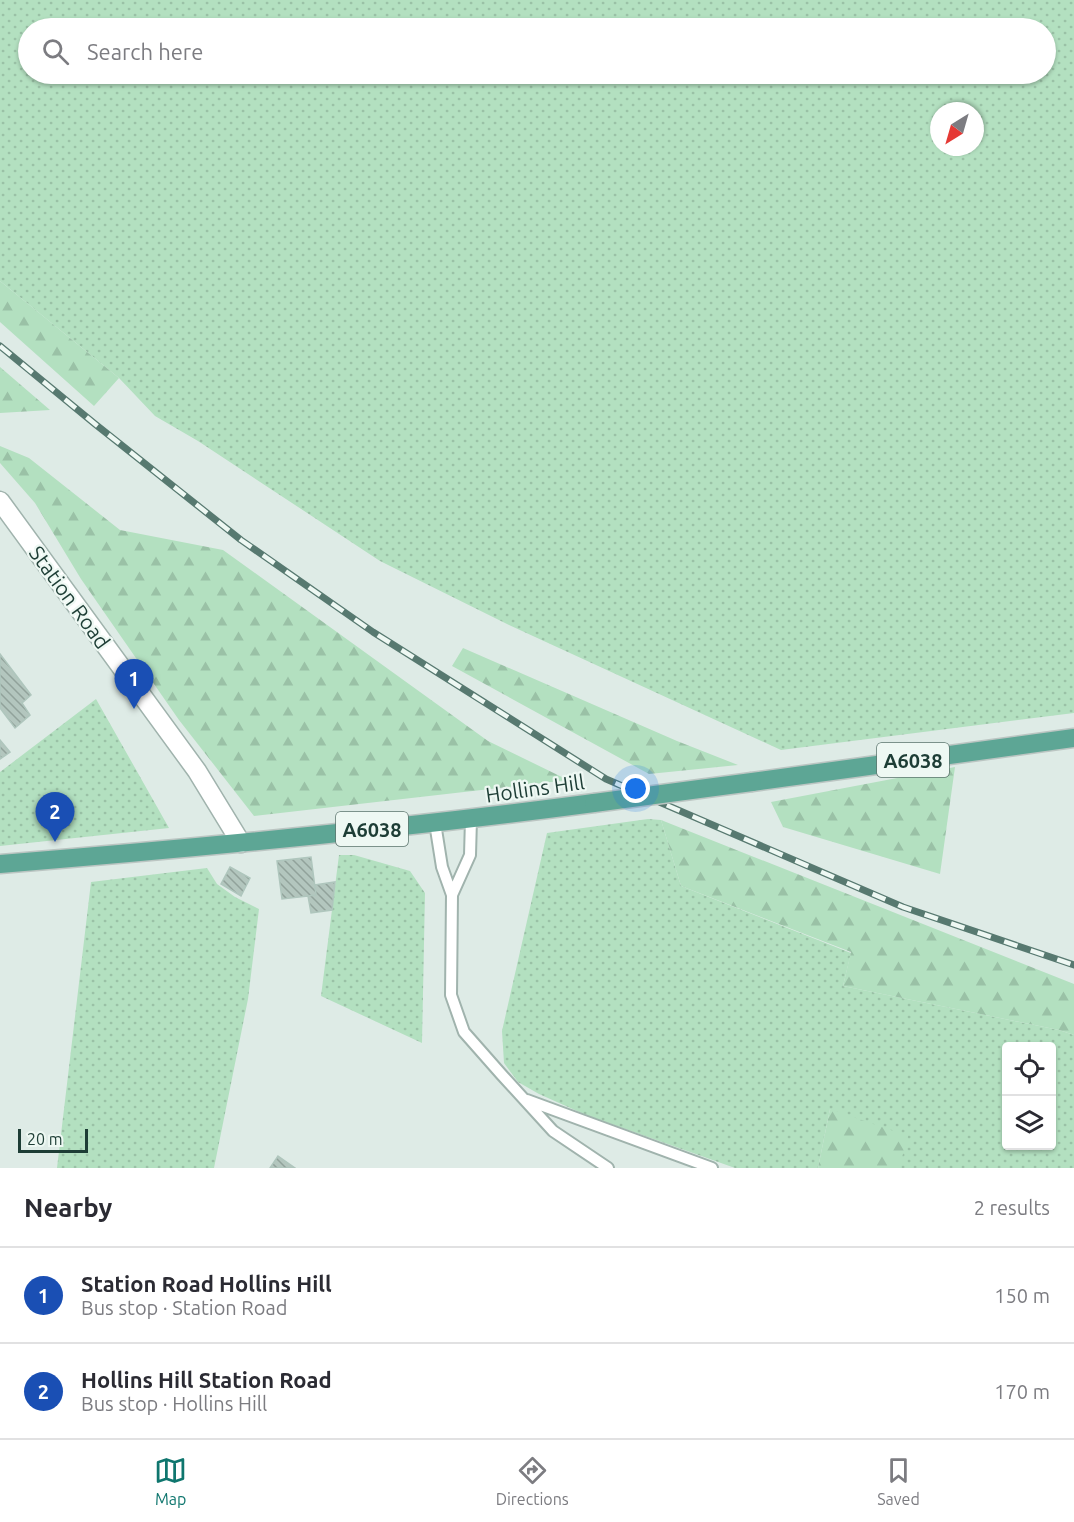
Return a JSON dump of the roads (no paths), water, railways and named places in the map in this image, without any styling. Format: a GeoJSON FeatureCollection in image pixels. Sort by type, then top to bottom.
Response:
{"type":"FeatureCollection","features":[{"type":"Feature","properties":{"kind":"main road","name":"Hollins Hill"},"geometry":{"type":"LineString","coordinates":[[0,864],[201,848],[471,819],[1074,738]]}},
{"type":"Feature","properties":{"kind":"street","name":"Station Road"},"geometry":{"type":"LineString","coordinates":[[0,501],[197,771],[241,843]]}},
{"type":"Feature","properties":{"kind":"lane"},"geometry":{"type":"LineString","coordinates":[[452,895],[470,855],[471,819]]}},
{"type":"Feature","properties":{"kind":"lane"},"geometry":{"type":"LineString","coordinates":[[435,823],[442,867],[452,895],[452,994],[464,1032],[553,1131],[608,1168]]}},
{"type":"Feature","properties":{"kind":"lane"},"geometry":{"type":"LineString","coordinates":[[524,1099],[712,1168]]}},
{"type":"Feature","properties":{"kind":"railway"},"geometry":{"type":"LineString","coordinates":[[0,346],[241,540],[373,632],[606,779],[903,907],[1074,965]]}},
{"type":"Feature","properties":{"kind":"place","name":"Station Road Hollins Hill"},"geometry":{"type":"Point","coordinates":[134,709]}},
{"type":"Feature","properties":{"kind":"place","name":"Hollins Hill Station Road"},"geometry":{"type":"Point","coordinates":[55,842]}}]}
